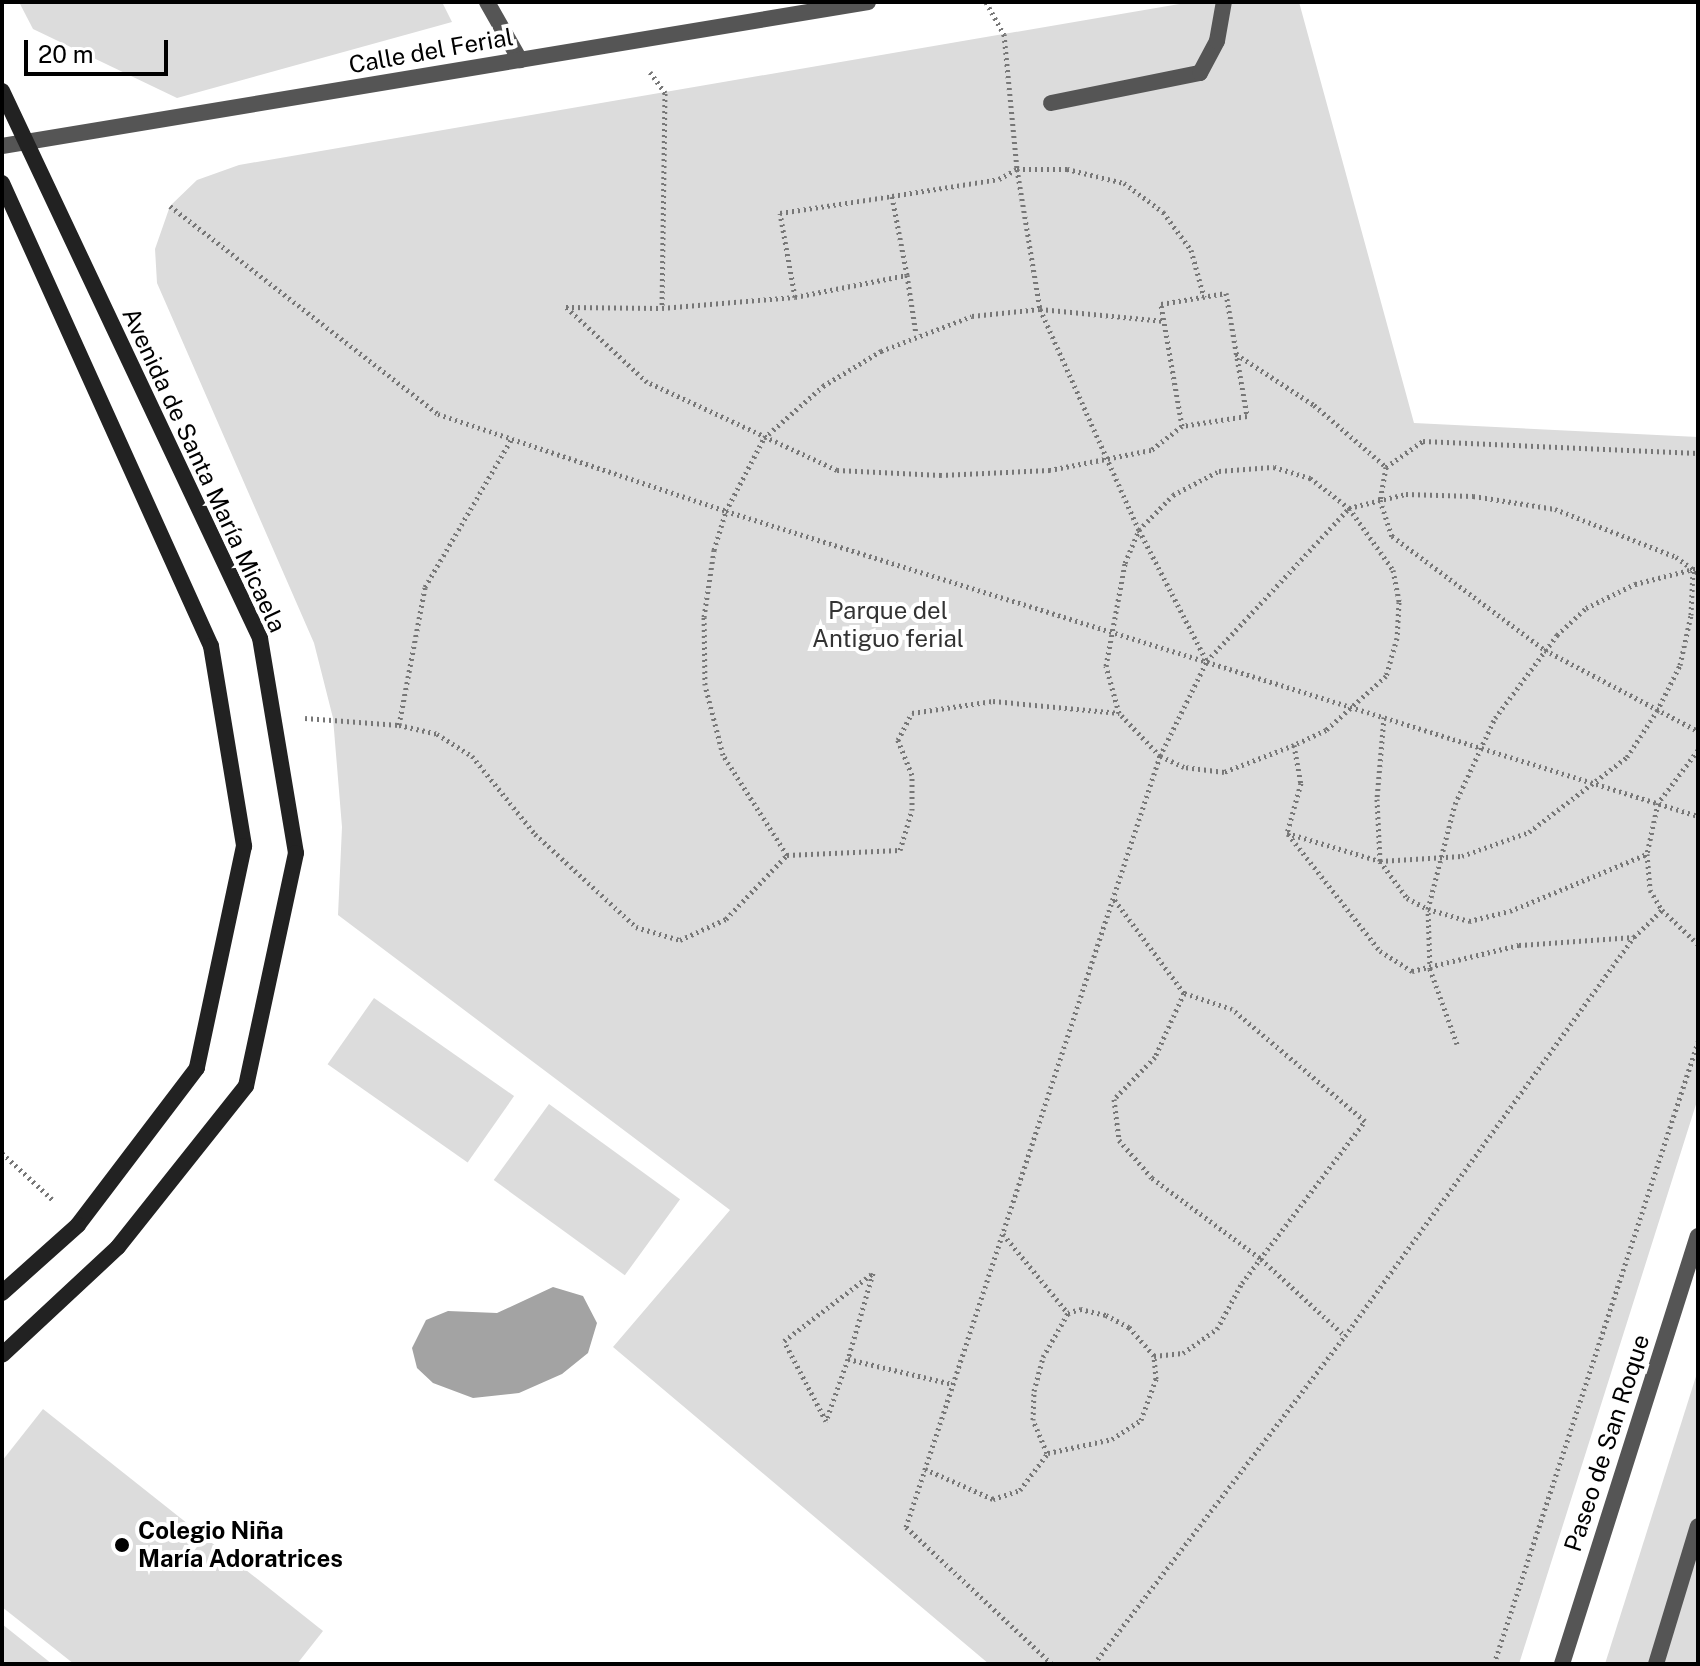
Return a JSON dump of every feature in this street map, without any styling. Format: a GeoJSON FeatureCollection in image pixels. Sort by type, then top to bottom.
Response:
{"type":"FeatureCollection","features":[{"type":"Feature","properties":{"kind":"street"},"geometry":{"type":"LineString","coordinates":[[487,2],[520,60]]}},
{"type":"Feature","properties":{"kind":"street","name":"Calle del Ferial"},"geometry":{"type":"LineString","coordinates":[[2,146],[868,2]]}},
{"type":"Feature","properties":{"kind":"street"},"geometry":{"type":"LineString","coordinates":[[1051,103],[1200,73],[1217,41],[1224,2]]}},
{"type":"Feature","properties":{"kind":"street","name":"Avenida de Santa María Micaela"},"geometry":{"type":"LineString","coordinates":[[2,91],[28,141],[124,357],[260,638],[296,853],[246,1086],[118,1247],[2,1355]]}},
{"type":"Feature","properties":{"kind":"street"},"geometry":{"type":"LineString","coordinates":[[2,183],[211,646],[244,846],[197,1068],[78,1225],[2,1293]]}},
{"type":"Feature","properties":{"kind":"street","name":"Paseo de San Roque"},"geometry":{"type":"LineString","coordinates":[[1562,1664],[1698,1236]]}},
{"type":"Feature","properties":{"kind":"street"},"geometry":{"type":"LineString","coordinates":[[1656,1664],[1698,1526]]}},
{"type":"Feature","properties":{"kind":"path"},"geometry":{"type":"LineString","coordinates":[[986,2],[1004,34],[1017,169],[1040,309],[1139,530],[1207,661]]}},
{"type":"Feature","properties":{"kind":"path"},"geometry":{"type":"LineString","coordinates":[[629,42],[665,93],[662,308]]}},
{"type":"Feature","properties":{"kind":"path"},"geometry":{"type":"LineString","coordinates":[[795,297],[780,213],[999,179],[1017,169],[1067,169],[1124,183],[1163,212],[1191,250],[1204,297]]}},
{"type":"Feature","properties":{"kind":"path"},"geometry":{"type":"LineString","coordinates":[[892,196],[916,334]]}},
{"type":"Feature","properties":{"kind":"path"},"geometry":{"type":"LineString","coordinates":[[170,206],[438,414],[726,511],[1698,816]]}},
{"type":"Feature","properties":{"kind":"path"},"geometry":{"type":"LineString","coordinates":[[907,275],[795,297],[662,308],[566,307],[647,382],[764,438],[837,470],[941,475],[1050,470],[1110,461],[1151,450],[1182,426],[1247,416],[1226,293],[1161,304],[1182,426]]}},
{"type":"Feature","properties":{"kind":"path"},"geometry":{"type":"LineString","coordinates":[[787,855],[723,755],[705,685],[704,617],[726,511],[764,438],[823,386],[916,334],[972,316],[1040,309],[1164,321]]}},
{"type":"Feature","properties":{"kind":"path"},"geometry":{"type":"LineString","coordinates":[[1236,354],[1314,405],[1386,467]]}},
{"type":"Feature","properties":{"kind":"path"},"geometry":{"type":"LineString","coordinates":[[399,725],[425,587],[512,438]]}},
{"type":"Feature","properties":{"kind":"path"},"geometry":{"type":"LineString","coordinates":[[1698,453],[1423,441],[1386,467],[1380,500],[1392,536],[1545,650],[1698,731]]}},
{"type":"Feature","properties":{"kind":"path"},"geometry":{"type":"LineString","coordinates":[[1274,467],[1310,478],[1349,508],[1393,570],[1399,602],[1397,638],[1386,676],[1349,706],[1326,730],[1224,772],[1184,767],[1160,756],[1119,713],[1106,666],[1125,563],[1139,530],[1173,495],[1219,471],[1274,467]]}},
{"type":"Feature","properties":{"kind":"path"},"geometry":{"type":"LineString","coordinates":[[1052,1664],[906,1527],[1160,756],[1207,661],[1349,508],[1406,494],[1473,496],[1555,509],[1676,557],[1696,570]]}},
{"type":"Feature","properties":{"kind":"path"},"geometry":{"type":"LineString","coordinates":[[1457,1044],[1430,969],[1428,909],[1455,804],[1495,718],[1545,650],[1586,608],[1635,584],[1696,570]]}},
{"type":"Feature","properties":{"kind":"path"},"geometry":{"type":"LineString","coordinates":[[1287,833],[1380,861],[1440,859],[1529,832],[1627,757],[1657,711],[1680,665],[1691,615],[1696,570]]}},
{"type":"Feature","properties":{"kind":"path"},"geometry":{"type":"LineString","coordinates":[[289,719],[399,725],[437,734],[472,756],[535,834],[636,927],[680,940],[726,919],[787,855],[900,850],[912,810],[912,775],[898,740],[912,713],[993,701],[1119,713]]}},
{"type":"Feature","properties":{"kind":"path"},"geometry":{"type":"LineString","coordinates":[[1384,717],[1377,786],[1380,861],[1407,898],[1428,909],[1469,921],[1510,911],[1647,854]]}},
{"type":"Feature","properties":{"kind":"path"},"geometry":{"type":"LineString","coordinates":[[1287,833],[1301,783],[1294,745]]}},
{"type":"Feature","properties":{"kind":"path"},"geometry":{"type":"LineString","coordinates":[[1698,750],[1658,803],[1647,854],[1650,890],[1662,910],[1698,944]]}},
{"type":"Feature","properties":{"kind":"path"},"geometry":{"type":"LineString","coordinates":[[1287,833],[1380,951],[1412,971],[1519,945],[1634,937]]}},
{"type":"Feature","properties":{"kind":"path"},"geometry":{"type":"LineString","coordinates":[[1113,898],[1184,993],[1232,1009],[1365,1121],[1261,1259],[1217,1329],[1183,1353],[1154,1356]]}},
{"type":"Feature","properties":{"kind":"path"},"geometry":{"type":"LineString","coordinates":[[1094,1664],[1345,1336],[1634,937],[1662,910]]}},
{"type":"Feature","properties":{"kind":"path"},"geometry":{"type":"LineString","coordinates":[[1184,993],[1155,1057],[1114,1099],[1119,1140],[1152,1178],[1261,1259],[1345,1336]]}},
{"type":"Feature","properties":{"kind":"path"},"geometry":{"type":"LineString","coordinates":[[1494,1664],[1698,1042]]}},
{"type":"Feature","properties":{"kind":"path"},"geometry":{"type":"LineString","coordinates":[[2,1153],[78,1225]]}},
{"type":"Feature","properties":{"kind":"path"},"geometry":{"type":"LineString","coordinates":[[1002,1233],[1068,1313]]}},
{"type":"Feature","properties":{"kind":"path"},"geometry":{"type":"LineString","coordinates":[[873,1273],[860,1316],[848,1359],[826,1421],[784,1341],[873,1273]]}},
{"type":"Feature","properties":{"kind":"path"},"geometry":{"type":"LineString","coordinates":[[925,1469],[993,1499],[1020,1490],[1048,1453],[1112,1439],[1141,1420],[1156,1379],[1154,1356],[1129,1327],[1106,1315],[1080,1309],[1068,1313],[1043,1357],[1034,1391],[1033,1420],[1048,1453]]}},
{"type":"Feature","properties":{"kind":"path"},"geometry":{"type":"LineString","coordinates":[[848,1359],[952,1384]]}},
{"type":"Feature","properties":{"kind":"green space"},"geometry":{"type":"Polygon","coordinates":[[[19,2],[442,2],[452,22],[177,98],[33,29],[19,2]]]}},
{"type":"Feature","properties":{"kind":"green space","name":"Parque del Antiguo ferial"},"geometry":{"type":"Polygon","coordinates":[[[1191,2],[1299,2],[1414,423],[1698,437],[1698,1098],[1519,1664],[989,1664],[613,1347],[730,1210],[338,915],[342,827],[333,718],[314,643],[157,283],[155,249],[170,206],[197,180],[239,165],[1191,2]]]}},
{"type":"Feature","properties":{"kind":"green space"},"geometry":{"type":"Polygon","coordinates":[[[374,998],[514,1096],[468,1162],[328,1064],[374,998]]]}},
{"type":"Feature","properties":{"kind":"green space"},"geometry":{"type":"Polygon","coordinates":[[[549,1104],[680,1199],[625,1275],[494,1180],[549,1104]]]}},
{"type":"Feature","properties":{"kind":"green space"},"geometry":{"type":"Polygon","coordinates":[[[1698,1370],[1698,1664],[1605,1664],[1698,1370]]]}},
{"type":"Feature","properties":{"kind":"green space","name":"Colegio Niña María Adoratrices"},"geometry":{"type":"Polygon","coordinates":[[[43,1409],[323,1631],[297,1664],[74,1664],[2,1607],[2,1461],[43,1409]]]}},
{"type":"Feature","properties":{"kind":"green space"},"geometry":{"type":"Polygon","coordinates":[[[2,1624],[52,1664],[2,1664],[2,1624]]]}},
{"type":"Feature","properties":{"kind":"shaded area"},"geometry":{"type":"Polygon","coordinates":[[[553,1287],[583,1296],[597,1323],[588,1353],[562,1374],[519,1393],[473,1398],[433,1383],[417,1368],[412,1348],[426,1320],[448,1311],[497,1313],[553,1287]]]}},
{"type":"Feature","properties":{"kind":"place","name":"Colegio Niña María Adoratrices"},"geometry":{"type":"Point","coordinates":[122,1545]}}]}
